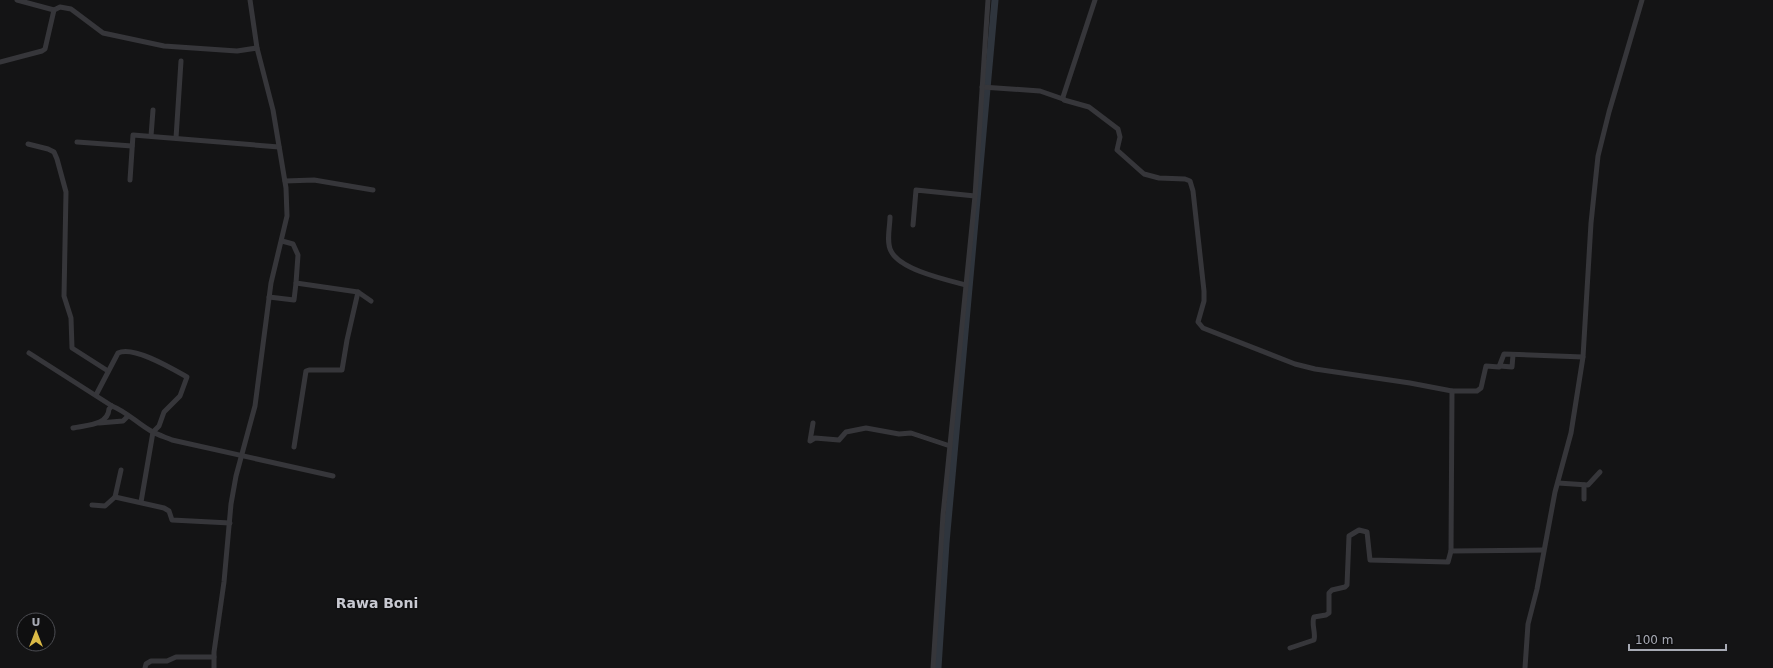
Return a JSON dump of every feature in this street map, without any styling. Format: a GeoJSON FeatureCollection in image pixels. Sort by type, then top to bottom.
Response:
{"type":"FeatureCollection","features":[{"type":"Feature","properties":{"kind":"street"},"geometry":{"type":"LineString","coordinates":[[17,0],[54,10],[60,7],[71,9],[103,33],[164,46],[237,51],[257,48]]}},
{"type":"Feature","properties":{"kind":"street"},"geometry":{"type":"LineString","coordinates":[[214,668],[214,657],[234,490],[241,456],[255,406],[269,297],[277,255],[282,241],[287,216],[285,181],[273,110],[257,48],[250,0]]}},
{"type":"Feature","properties":{"kind":"street"},"geometry":{"type":"LineString","coordinates":[[933,668],[943,515],[975,196],[988,0]]}},
{"type":"Feature","properties":{"kind":"street"},"geometry":{"type":"LineString","coordinates":[[1063,99],[1064,90],[1095,0]]}},
{"type":"Feature","properties":{"kind":"street"},"geometry":{"type":"LineString","coordinates":[[1525,668],[1528,624],[1537,589],[1543,550],[1558,483],[1571,433],[1583,357],[1591,223],[1598,156],[1609,112],[1642,0]]}},
{"type":"Feature","properties":{"kind":"street"},"geometry":{"type":"LineString","coordinates":[[0,62],[45,49],[54,10]]}},
{"type":"Feature","properties":{"kind":"street"},"geometry":{"type":"LineString","coordinates":[[176,138],[181,61]]}},
{"type":"Feature","properties":{"kind":"street"},"geometry":{"type":"LineString","coordinates":[[983,87],[1040,91],[1085,105],[1118,129],[1120,137],[1117,148],[1118,151],[1144,174],[1159,178],[1184,179],[1190,181],[1193,191],[1204,278],[1204,301],[1198,318],[1198,322],[1203,328],[1295,364],[1315,369],[1410,383],[1452,391],[1478,391],[1481,388],[1486,366],[1512,367],[1513,355]]}},
{"type":"Feature","properties":{"kind":"street"},"geometry":{"type":"LineString","coordinates":[[150,136],[153,110]]}},
{"type":"Feature","properties":{"kind":"street"},"geometry":{"type":"LineString","coordinates":[[130,180],[133,135],[279,147]]}},
{"type":"Feature","properties":{"kind":"street"},"geometry":{"type":"LineString","coordinates":[[77,142],[132,146]]}},
{"type":"Feature","properties":{"kind":"street"},"geometry":{"type":"LineString","coordinates":[[28,144],[54,152],[66,192],[64,296],[71,318],[72,348],[108,371]]}},
{"type":"Feature","properties":{"kind":"street"},"geometry":{"type":"LineString","coordinates":[[285,181],[314,180],[373,190]]}},
{"type":"Feature","properties":{"kind":"street"},"geometry":{"type":"LineString","coordinates":[[913,225],[916,190],[975,196]]}},
{"type":"Feature","properties":{"kind":"street"},"geometry":{"type":"LineString","coordinates":[[890,217],[890,250],[896,258],[915,269],[966,284]]}},
{"type":"Feature","properties":{"kind":"street"},"geometry":{"type":"LineString","coordinates":[[269,297],[294,300],[298,255],[293,244],[282,241]]}},
{"type":"Feature","properties":{"kind":"street"},"geometry":{"type":"LineString","coordinates":[[296,283],[358,292],[371,301]]}},
{"type":"Feature","properties":{"kind":"street"},"geometry":{"type":"LineString","coordinates":[[294,447],[306,371],[342,370],[358,292]]}},
{"type":"Feature","properties":{"kind":"street"},"geometry":{"type":"LineString","coordinates":[[96,394],[118,353],[126,351],[146,357],[187,377],[180,396],[164,412],[159,426],[153,432],[140,502]]}},
{"type":"Feature","properties":{"kind":"street"},"geometry":{"type":"LineString","coordinates":[[29,354],[96,394],[112,406],[124,410],[128,416],[153,432],[172,440],[333,476]]}},
{"type":"Feature","properties":{"kind":"street"},"geometry":{"type":"LineString","coordinates":[[1500,366],[1502,355],[1583,357]]}},
{"type":"Feature","properties":{"kind":"street"},"geometry":{"type":"LineString","coordinates":[[1290,648],[1314,640],[1314,617],[1326,615],[1328,613],[1329,594],[1332,590],[1345,587],[1347,585],[1349,536],[1360,530],[1368,532],[1370,560],[1448,562],[1451,550],[1452,391]]}},
{"type":"Feature","properties":{"kind":"street"},"geometry":{"type":"LineString","coordinates":[[100,423],[109,413],[109,409],[112,406]]}},
{"type":"Feature","properties":{"kind":"street"},"geometry":{"type":"LineString","coordinates":[[73,428],[100,423],[123,421],[128,416]]}},
{"type":"Feature","properties":{"kind":"street"},"geometry":{"type":"LineString","coordinates":[[813,423],[810,441],[815,438],[839,440],[846,432],[866,428],[899,434],[911,433],[950,446]]}},
{"type":"Feature","properties":{"kind":"street"},"geometry":{"type":"LineString","coordinates":[[92,505],[105,506],[115,497],[121,470]]}},
{"type":"Feature","properties":{"kind":"street"},"geometry":{"type":"LineString","coordinates":[[1558,483],[1584,485],[1591,483],[1600,472]]}},
{"type":"Feature","properties":{"kind":"street"},"geometry":{"type":"LineString","coordinates":[[1584,485],[1584,499]]}},
{"type":"Feature","properties":{"kind":"street"},"geometry":{"type":"LineString","coordinates":[[115,497],[164,508],[169,511],[172,520],[230,523]]}},
{"type":"Feature","properties":{"kind":"street"},"geometry":{"type":"LineString","coordinates":[[1451,550],[1543,550]]}},
{"type":"Feature","properties":{"kind":"street"},"geometry":{"type":"LineString","coordinates":[[145,668],[146,664],[151,660],[167,660],[187,656],[214,657]]}},
{"type":"Feature","properties":{"kind":"waterway"},"geometry":{"type":"LineString","coordinates":[[938,668],[946,543],[995,0]]}},
{"type":"Feature","properties":{"kind":"district","name":"Rawa Boni"},"geometry":{"type":"Point","coordinates":[377,603]}}]}
